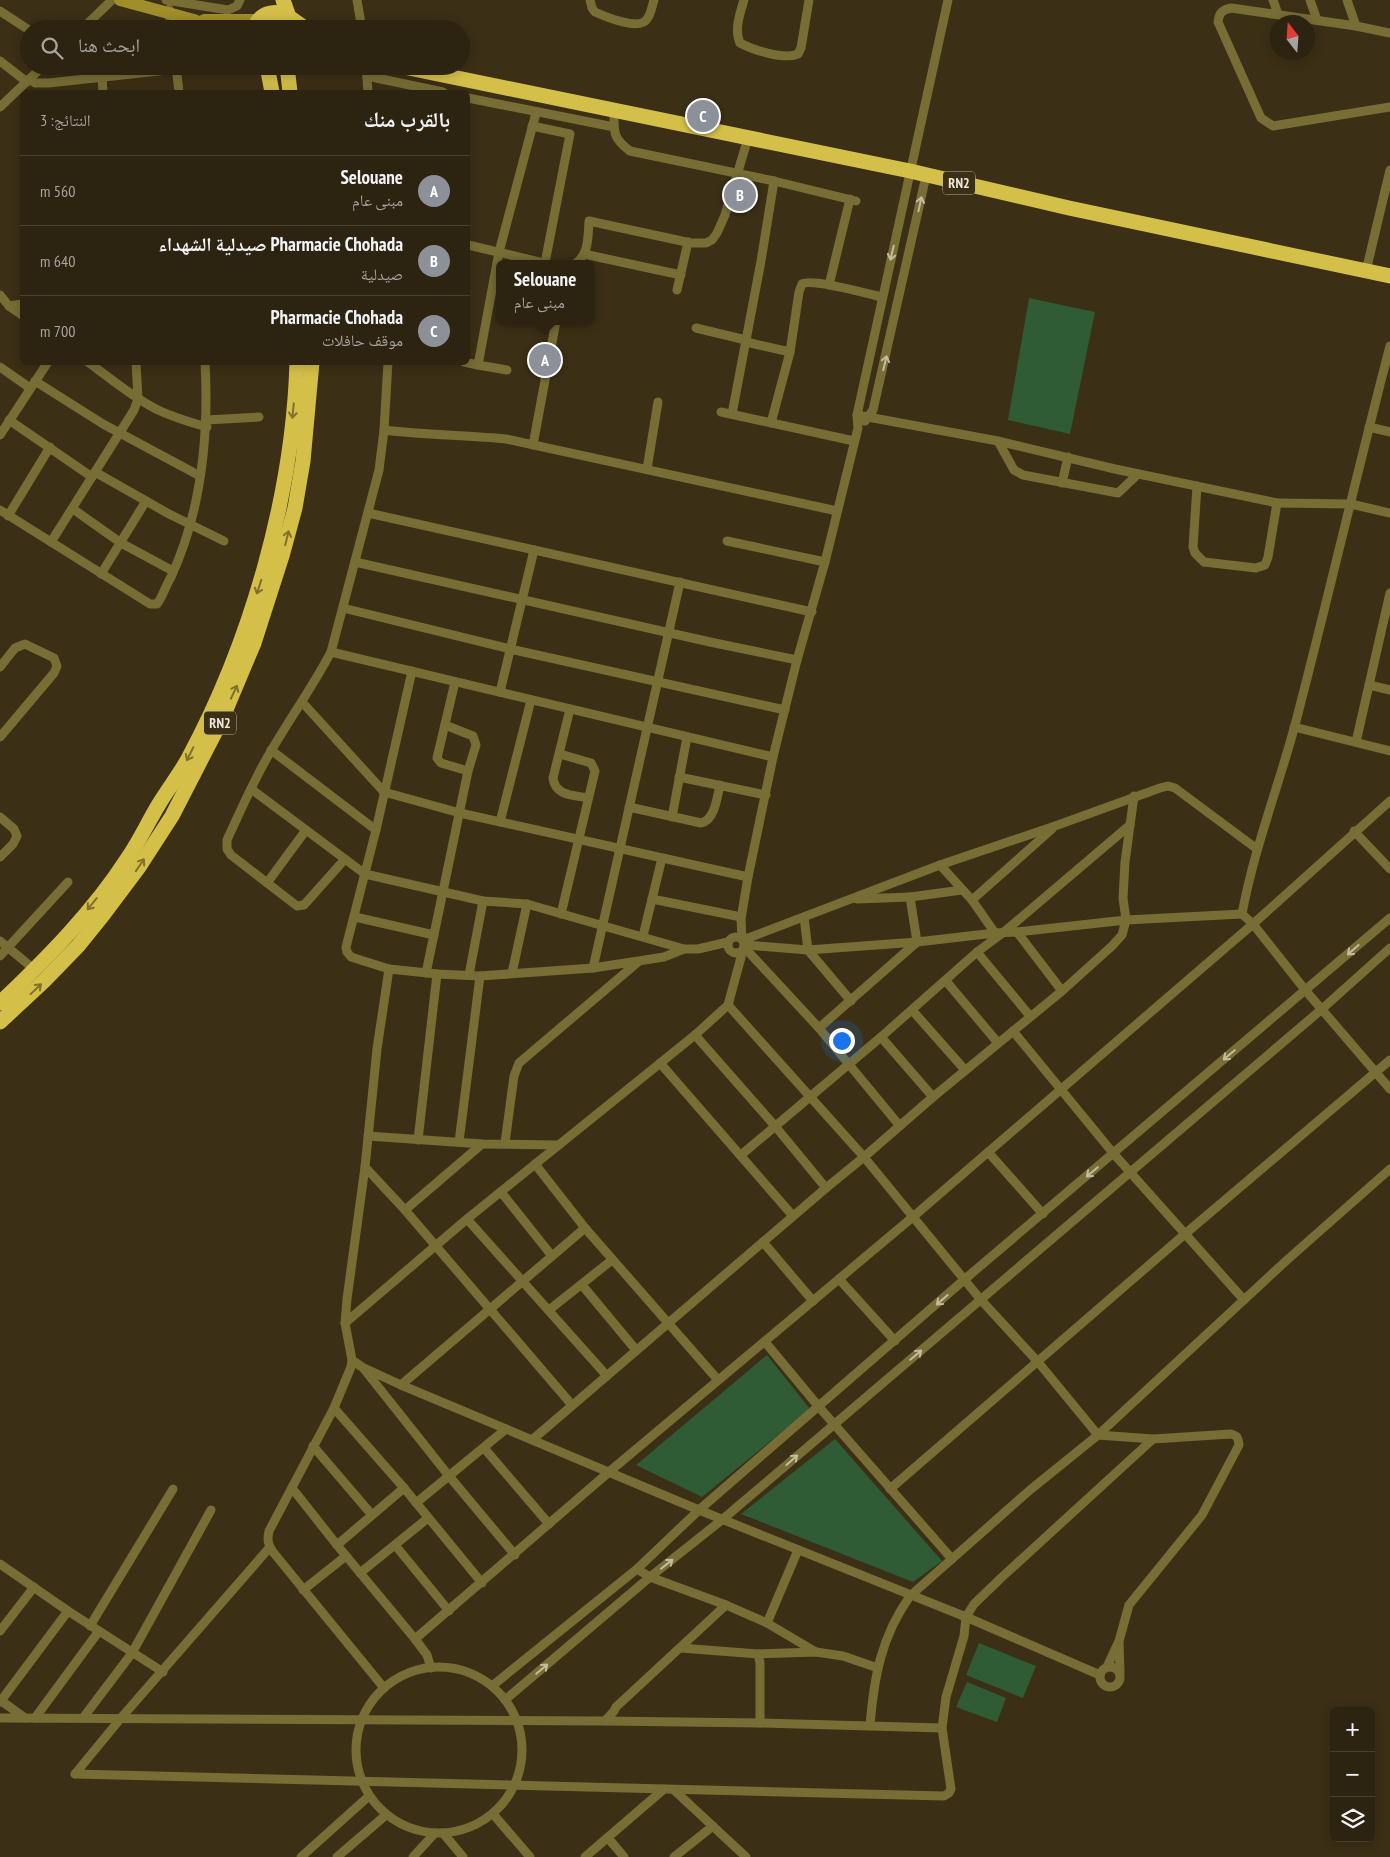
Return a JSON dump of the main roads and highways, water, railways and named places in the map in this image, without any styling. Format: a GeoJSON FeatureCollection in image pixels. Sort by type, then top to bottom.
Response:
{"type":"FeatureCollection","features":[{"type":"Feature","properties":{"kind":"highway"},"geometry":{"type":"LineString","coordinates":[[282,0],[294,20]]}},
{"type":"Feature","properties":{"kind":"highway"},"geometry":{"type":"LineString","coordinates":[[260,16],[280,12],[291,20]]}},
{"type":"Feature","properties":{"kind":"highway"},"geometry":{"type":"LineString","coordinates":[[269,75],[272,90]]}},
{"type":"Feature","properties":{"kind":"highway"},"geometry":{"type":"LineString","coordinates":[[288,75],[290,90]]}},
{"type":"Feature","properties":{"kind":"highway","name":"RN2"},"geometry":{"type":"LineString","coordinates":[[443,75],[910,171],[1068,208],[1390,276]]}},
{"type":"Feature","properties":{"kind":"highway","name":"RN2"},"geometry":{"type":"LineString","coordinates":[[0,1003],[34,970],[92,905],[127,860],[187,760],[225,682],[260,582],[277,514],[286,470],[294,409],[297,365]]}},
{"type":"Feature","properties":{"kind":"highway","name":"RN2"},"geometry":{"type":"LineString","coordinates":[[0,1022],[44,981],[78,946],[104,915],[139,867],[172,816],[222,719],[254,643],[282,556],[292,517],[303,461],[312,365]]}},
{"type":"Feature","properties":{"kind":"place","name":"Pharmacie Chohada"},"geometry":{"type":"Point","coordinates":[703,116]}},
{"type":"Feature","properties":{"kind":"place","name":"Pharmacie Chohada صيدلية الشهداء"},"geometry":{"type":"Point","coordinates":[740,195]}},
{"type":"Feature","properties":{"kind":"place","name":"Selouane"},"geometry":{"type":"Point","coordinates":[545,360]}}]}
